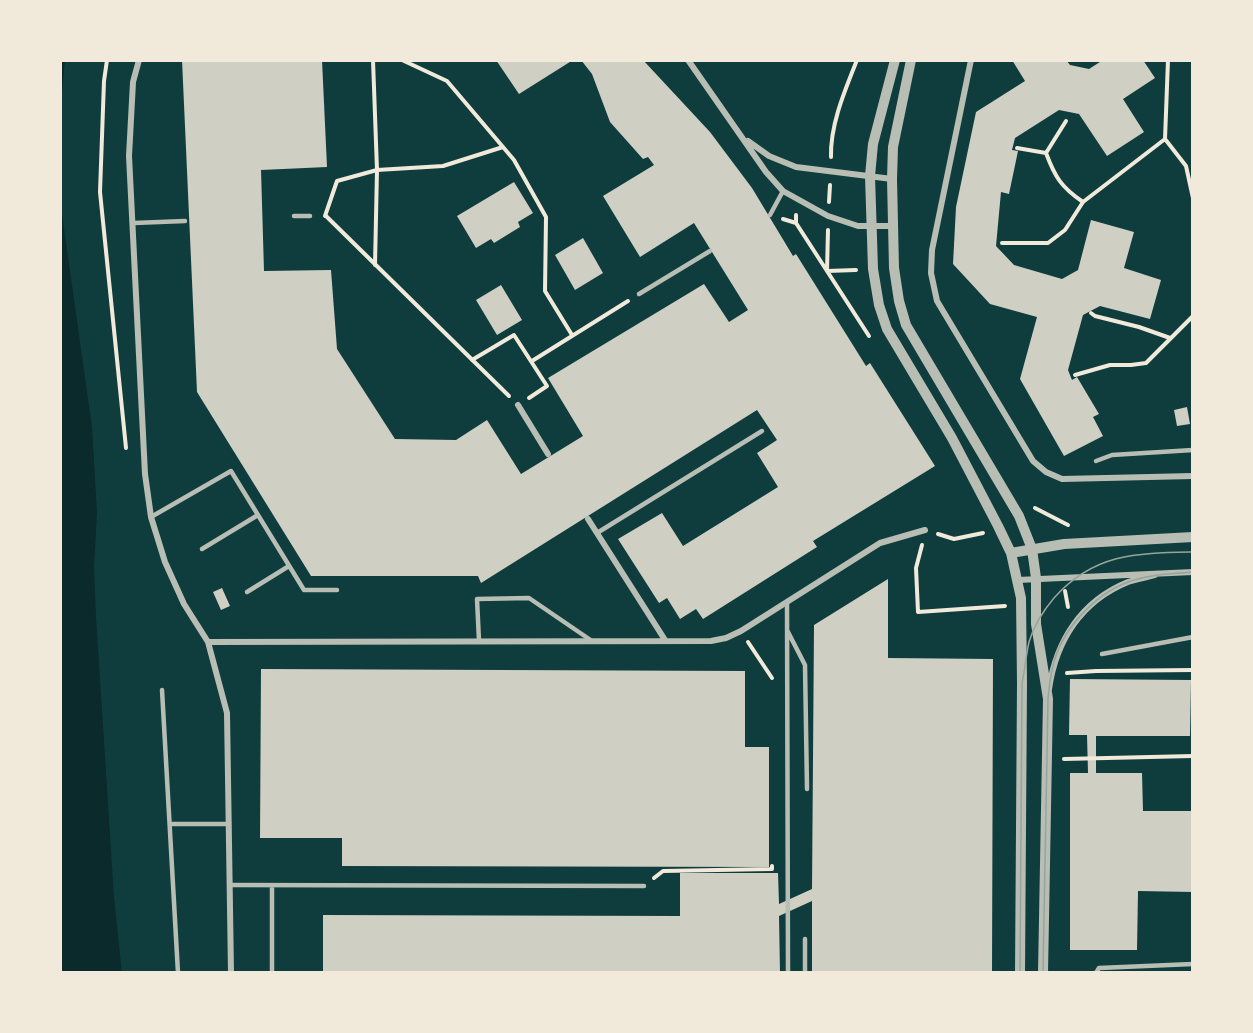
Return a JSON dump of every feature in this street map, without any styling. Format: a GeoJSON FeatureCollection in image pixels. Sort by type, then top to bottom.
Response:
{"type":"FeatureCollection","features":[{"type":"Feature","properties":{"kind":"street"},"geometry":{"type":"LineString","coordinates":[[140,60],[133,81],[129,156],[134,223],[144,474],[151,517],[165,562],[184,604],[208,642],[227,713],[231,973]]}},
{"type":"Feature","properties":{"kind":"street"},"geometry":{"type":"LineString","coordinates":[[688,60],[766,172],[783,191],[828,216],[858,226],[894,226]]}},
{"type":"Feature","properties":{"kind":"street"},"geometry":{"type":"LineString","coordinates":[[895,60],[873,144],[870,176],[873,269],[879,305],[887,329],[952,438],[1011,553],[1018,580],[1022,652],[1020,973]]}},
{"type":"Feature","properties":{"kind":"street"},"geometry":{"type":"LineString","coordinates":[[911,60],[893,147],[894,268],[899,301],[906,325],[1019,516],[1032,549],[1036,578],[1036,624],[1048,699]]}},
{"type":"Feature","properties":{"kind":"street"},"geometry":{"type":"LineString","coordinates":[[971,60],[932,250],[931,273],[937,301],[1033,461],[1046,472],[1062,478],[1193,476]]}},
{"type":"Feature","properties":{"kind":"street"},"geometry":{"type":"LineString","coordinates":[[743,137],[769,156],[796,167],[892,178]]}},
{"type":"Feature","properties":{"kind":"street"},"geometry":{"type":"LineString","coordinates":[[518,405],[548,454]]}},
{"type":"Feature","properties":{"kind":"street"},"geometry":{"type":"LineString","coordinates":[[588,519],[665,640]]}},
{"type":"Feature","properties":{"kind":"street"},"geometry":{"type":"LineString","coordinates":[[208,642],[711,641],[726,638],[741,631],[880,543],[926,530]]}},
{"type":"Feature","properties":{"kind":"street"},"geometry":{"type":"LineString","coordinates":[[1011,553],[1064,544],[1193,537]]}},
{"type":"Feature","properties":{"kind":"street"},"geometry":{"type":"LineString","coordinates":[[1018,580],[1193,572]]}},
{"type":"Feature","properties":{"kind":"street"},"geometry":{"type":"LineString","coordinates":[[1043,973],[1048,699],[1053,664],[1061,645],[1079,617],[1099,598],[1128,582],[1155,575]]}},
{"type":"Feature","properties":{"kind":"lane"},"geometry":{"type":"LineString","coordinates":[[770,214],[783,191]]}},
{"type":"Feature","properties":{"kind":"lane"},"geometry":{"type":"LineString","coordinates":[[294,216],[310,216]]}},
{"type":"Feature","properties":{"kind":"lane"},"geometry":{"type":"LineString","coordinates":[[134,223],[185,221]]}},
{"type":"Feature","properties":{"kind":"lane"},"geometry":{"type":"LineString","coordinates":[[639,294],[710,251]]}},
{"type":"Feature","properties":{"kind":"lane"},"geometry":{"type":"LineString","coordinates":[[597,533],[762,431]]}},
{"type":"Feature","properties":{"kind":"lane"},"geometry":{"type":"LineString","coordinates":[[1096,461],[1112,455],[1193,450]]}},
{"type":"Feature","properties":{"kind":"lane"},"geometry":{"type":"LineString","coordinates":[[151,517],[231,471],[304,590],[337,590]]}},
{"type":"Feature","properties":{"kind":"lane"},"geometry":{"type":"LineString","coordinates":[[202,549],[258,515]]}},
{"type":"Feature","properties":{"kind":"lane"},"geometry":{"type":"LineString","coordinates":[[247,592],[289,566]]}},
{"type":"Feature","properties":{"kind":"lane"},"geometry":{"type":"LineString","coordinates":[[479,641],[477,599],[529,598],[592,641]]}},
{"type":"Feature","properties":{"kind":"lane"},"geometry":{"type":"LineString","coordinates":[[787,603],[788,973]]}},
{"type":"Feature","properties":{"kind":"lane"},"geometry":{"type":"LineString","coordinates":[[786,628],[805,664],[807,789]]}},
{"type":"Feature","properties":{"kind":"lane"},"geometry":{"type":"LineString","coordinates":[[1102,654],[1193,636]]}},
{"type":"Feature","properties":{"kind":"lane"},"geometry":{"type":"LineString","coordinates":[[162,690],[178,973]]}},
{"type":"Feature","properties":{"kind":"lane"},"geometry":{"type":"LineString","coordinates":[[170,824],[229,824]]}},
{"type":"Feature","properties":{"kind":"lane"},"geometry":{"type":"LineString","coordinates":[[230,885],[644,886]]}},
{"type":"Feature","properties":{"kind":"lane"},"geometry":{"type":"LineString","coordinates":[[272,886],[272,973]]}},
{"type":"Feature","properties":{"kind":"lane"},"geometry":{"type":"LineString","coordinates":[[805,939],[805,973]]}},
{"type":"Feature","properties":{"kind":"lane"},"geometry":{"type":"LineString","coordinates":[[1096,973],[1099,968],[1193,964]]}},
{"type":"Feature","properties":{"kind":"path"},"geometry":{"type":"LineString","coordinates":[[107,60],[104,81],[100,192],[126,448]]}},
{"type":"Feature","properties":{"kind":"path"},"geometry":{"type":"LineString","coordinates":[[373,60],[377,170],[375,265]]}},
{"type":"Feature","properties":{"kind":"path"},"geometry":{"type":"LineString","coordinates":[[402,60],[447,81],[514,160],[546,217],[544,291],[572,335]]}},
{"type":"Feature","properties":{"kind":"path"},"geometry":{"type":"LineString","coordinates":[[1168,60],[1165,139],[1186,166],[1193,198]]}},
{"type":"Feature","properties":{"kind":"path"},"geometry":{"type":"LineString","coordinates":[[1046,153],[1066,121]]}},
{"type":"Feature","properties":{"kind":"path"},"geometry":{"type":"LineString","coordinates":[[1002,243],[1048,243],[1065,230],[1083,202],[1165,139]]}},
{"type":"Feature","properties":{"kind":"path"},"geometry":{"type":"LineString","coordinates":[[326,216],[337,181],[377,170],[443,166],[503,147]]}},
{"type":"Feature","properties":{"kind":"path"},"geometry":{"type":"LineString","coordinates":[[1017,148],[1046,153]]}},
{"type":"Feature","properties":{"kind":"path"},"geometry":{"type":"LineString","coordinates":[[1046,153],[1054,175],[1067,191],[1083,202]]}},
{"type":"Feature","properties":{"kind":"path"},"geometry":{"type":"LineString","coordinates":[[310,216],[326,216],[518,405]]}},
{"type":"Feature","properties":{"kind":"path"},"geometry":{"type":"LineString","coordinates":[[796,223],[872,340]]}},
{"type":"Feature","properties":{"kind":"path"},"geometry":{"type":"LineString","coordinates":[[532,361],[639,294]]}},
{"type":"Feature","properties":{"kind":"path"},"geometry":{"type":"LineString","coordinates":[[1091,313],[1170,339]]}},
{"type":"Feature","properties":{"kind":"path"},"geometry":{"type":"LineString","coordinates":[[1076,375],[1110,365],[1146,363],[1193,316]]}},
{"type":"Feature","properties":{"kind":"path"},"geometry":{"type":"LineString","coordinates":[[472,360],[514,335],[547,386]]}},
{"type":"Feature","properties":{"kind":"path"},"geometry":{"type":"LineString","coordinates":[[1035,508],[1065,525]]}},
{"type":"Feature","properties":{"kind":"path"},"geometry":{"type":"LineString","coordinates":[[926,530],[954,539],[986,532]]}},
{"type":"Feature","properties":{"kind":"path"},"geometry":{"type":"LineString","coordinates":[[916,568],[918,612],[1005,606]]}},
{"type":"Feature","properties":{"kind":"path"},"geometry":{"type":"LineString","coordinates":[[741,631],[772,678],[772,690]]}},
{"type":"Feature","properties":{"kind":"path"},"geometry":{"type":"LineString","coordinates":[[1096,671],[1102,654]]}},
{"type":"Feature","properties":{"kind":"path"},"geometry":{"type":"LineString","coordinates":[[1058,674],[1096,671],[1193,670]]}},
{"type":"Feature","properties":{"kind":"path"},"geometry":{"type":"LineString","coordinates":[[1058,759],[1193,756]]}},
{"type":"Feature","properties":{"kind":"path"},"geometry":{"type":"LineString","coordinates":[[644,886],[663,871],[772,869],[772,857]]}},
{"type":"Feature","properties":{"kind":"water"},"geometry":{"type":"Polygon","coordinates":[[[60,60],[65,60],[60,113],[60,60]]]}},
{"type":"Feature","properties":{"kind":"water"},"geometry":{"type":"Polygon","coordinates":[[[60,127],[61,207],[92,427],[97,513],[94,567],[96,617],[114,897],[122,973],[60,973],[60,127]]]}},
{"type":"Feature","properties":{"kind":"building"},"geometry":{"type":"Polygon","coordinates":[[[182,60],[322,60],[327,167],[261,170],[264,271],[331,270],[337,349],[395,439],[456,440],[487,420],[521,474],[583,436],[548,378],[704,284],[729,322],[748,310],[694,223],[640,257],[603,196],[654,165],[648,157],[643,159],[610,122],[592,74],[581,60],[643,60],[710,132],[752,188],[793,256],[796,254],[866,366],[870,363],[935,466],[813,541],[817,547],[703,619],[696,609],[680,619],[667,598],[659,603],[618,539],[662,513],[683,546],[778,487],[757,453],[777,440],[757,410],[481,583],[478,576],[311,576],[197,392],[182,60]]]}},
{"type":"Feature","properties":{"kind":"building"},"geometry":{"type":"Polygon","coordinates":[[[496,60],[573,60],[519,94],[496,60]]]}},
{"type":"Feature","properties":{"kind":"building"},"geometry":{"type":"Polygon","coordinates":[[[1012,60],[1066,60],[1070,65],[1089,69],[1103,60],[1143,60],[1155,78],[1123,99],[1144,132],[1107,156],[1079,114],[1059,110],[1015,138],[1012,150],[1018,151],[1009,194],[1001,192],[996,246],[1014,265],[1062,279],[1078,270],[1091,220],[1134,232],[1124,268],[1161,280],[1150,319],[1100,306],[1083,315],[1068,370],[1072,380],[1077,377],[1099,414],[1093,417],[1103,436],[1064,456],[1020,379],[1037,317],[990,304],[953,264],[956,207],[976,112],[1025,81],[1012,60]]]}},
{"type":"Feature","properties":{"kind":"building"},"geometry":{"type":"Polygon","coordinates":[[[514,182],[533,213],[518,222],[520,227],[494,243],[491,239],[476,248],[457,216],[514,182]]]}},
{"type":"Feature","properties":{"kind":"building"},"geometry":{"type":"Polygon","coordinates":[[[583,238],[603,273],[575,290],[555,255],[583,238]]]}},
{"type":"Feature","properties":{"kind":"building"},"geometry":{"type":"Polygon","coordinates":[[[501,285],[522,320],[497,335],[476,300],[501,285]]]}},
{"type":"Feature","properties":{"kind":"building"},"geometry":{"type":"Polygon","coordinates":[[[1187,407],[1190,424],[1177,426],[1174,410],[1187,407]]]}},
{"type":"Feature","properties":{"kind":"building"},"geometry":{"type":"Polygon","coordinates":[[[888,579],[888,658],[993,659],[992,973],[812,973],[812,901],[779,916],[780,973],[323,973],[323,915],[680,916],[680,873],[778,873],[779,904],[812,889],[814,625],[888,579]]]}},
{"type":"Feature","properties":{"kind":"building"},"geometry":{"type":"Polygon","coordinates":[[[222,588],[230,606],[221,610],[213,592],[222,588]]]}},
{"type":"Feature","properties":{"kind":"building"},"geometry":{"type":"Polygon","coordinates":[[[261,669],[745,671],[745,747],[769,747],[769,867],[342,866],[342,838],[260,838],[261,669]]]}},
{"type":"Feature","properties":{"kind":"building"},"geometry":{"type":"Polygon","coordinates":[[[1070,679],[1191,680],[1190,736],[1096,736],[1096,773],[1142,773],[1143,811],[1193,811],[1193,892],[1138,891],[1137,950],[1070,950],[1070,773],[1088,773],[1087,735],[1069,735],[1070,679]]]}},
{"type":"Feature","properties":{"kind":"tram line"},"geometry":{"type":"LineString","coordinates":[[1020,973],[1022,683],[1033,630],[1050,603],[1069,583],[1101,564],[1135,555],[1193,552]]}},
{"type":"Feature","properties":{"kind":"tram line"},"geometry":{"type":"LineString","coordinates":[[1043,973],[1048,699],[1051,674],[1057,653],[1071,627],[1081,615],[1115,588],[1144,577],[1193,572]]}}]}
